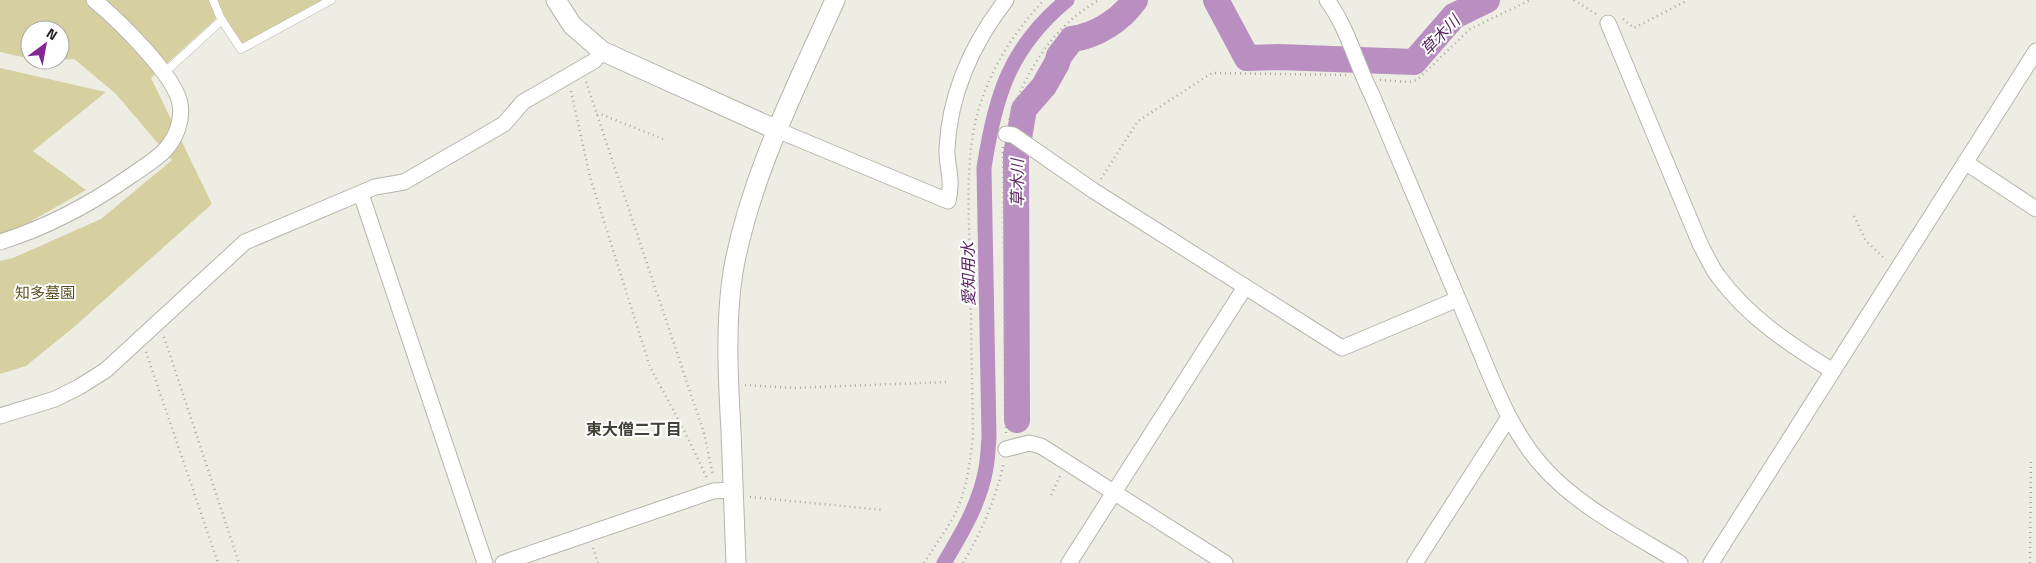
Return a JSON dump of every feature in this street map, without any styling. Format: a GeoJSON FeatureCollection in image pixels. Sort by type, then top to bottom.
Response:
{"type":"FeatureCollection","features":[{"type":"Feature","properties":{"kind":"street"},"geometry":{"type":"LineString","coordinates":[[0,242],[73,213],[106,194],[166,149],[176,135],[181,120],[181,106],[177,92],[164,73],[113,16],[94,0]]}},
{"type":"Feature","properties":{"kind":"street"},"geometry":{"type":"LineString","coordinates":[[736,563],[728,384],[728,315],[734,266],[756,185],[777,130],[835,0]]}},
{"type":"Feature","properties":{"kind":"street"},"geometry":{"type":"LineString","coordinates":[[558,2],[572,25],[602,51],[777,130],[948,201],[951,186],[946,150],[950,114],[956,91],[979,37],[1006,0]]}},
{"type":"Feature","properties":{"kind":"street"},"geometry":{"type":"LineString","coordinates":[[1327,0],[1350,42],[1509,417],[1532,454],[1578,499],[1680,563]]}},
{"type":"Feature","properties":{"kind":"street"},"geometry":{"type":"LineString","coordinates":[[1608,22],[1701,246],[1717,275],[1736,298],[1767,327],[1833,371]]}},
{"type":"Feature","properties":{"kind":"street"},"geometry":{"type":"LineString","coordinates":[[0,416],[55,399],[106,370],[245,242],[375,187],[404,182],[504,124],[523,102],[594,62],[602,51]]}},
{"type":"Feature","properties":{"kind":"street"},"geometry":{"type":"LineString","coordinates":[[1711,563],[2036,51]]}},
{"type":"Feature","properties":{"kind":"street"},"geometry":{"type":"LineString","coordinates":[[1006,134],[1013,135],[1094,191],[1342,348],[1458,299]]}},
{"type":"Feature","properties":{"kind":"street"},"geometry":{"type":"LineString","coordinates":[[1965,162],[2036,209]]}},
{"type":"Feature","properties":{"kind":"street"},"geometry":{"type":"LineString","coordinates":[[361,194],[485,563]]}},
{"type":"Feature","properties":{"kind":"street"},"geometry":{"type":"LineString","coordinates":[[1069,563],[1245,288]]}},
{"type":"Feature","properties":{"kind":"street"},"geometry":{"type":"LineString","coordinates":[[1416,563],[1509,417]]}},
{"type":"Feature","properties":{"kind":"street"},"geometry":{"type":"LineString","coordinates":[[1006,449],[1029,443],[1041,446],[1225,563]]}},
{"type":"Feature","properties":{"kind":"street"},"geometry":{"type":"LineString","coordinates":[[503,563],[711,488],[734,494]]}},
{"type":"Feature","properties":{"kind":"lane"},"geometry":{"type":"LineString","coordinates":[[213,0],[222,20],[241,49],[331,0]]}},
{"type":"Feature","properties":{"kind":"lane"},"geometry":{"type":"LineString","coordinates":[[164,73],[222,20]]}},
{"type":"Feature","properties":{"kind":"path"},"geometry":{"type":"LineString","coordinates":[[924,563],[955,514],[966,482],[970,462],[973,436],[968,201],[975,125],[981,100],[994,68],[1010,41],[1027,18],[1044,0]]}},
{"type":"Feature","properties":{"kind":"path"},"geometry":{"type":"LineString","coordinates":[[963,563],[988,516],[999,485],[1006,449],[1002,175],[1003,147],[1006,134],[1022,84],[1034,63],[1066,24],[1093,2],[1099,0]]}},
{"type":"Feature","properties":{"kind":"path"},"geometry":{"type":"LineString","coordinates":[[1094,191],[1138,120],[1212,74],[1409,82],[1417,80],[1470,29],[1530,0]]}},
{"type":"Feature","properties":{"kind":"path"},"geometry":{"type":"LineString","coordinates":[[1574,0],[1608,22],[1617,19],[1625,20],[1634,28],[1688,0]]}},
{"type":"Feature","properties":{"kind":"path"},"geometry":{"type":"LineString","coordinates":[[580,69],[704,433],[713,477],[711,488]]}},
{"type":"Feature","properties":{"kind":"path"},"geometry":{"type":"LineString","coordinates":[[566,78],[570,88],[590,177],[650,366],[683,428],[711,488]]}},
{"type":"Feature","properties":{"kind":"path"},"geometry":{"type":"LineString","coordinates":[[597,115],[600,114],[663,139]]}},
{"type":"Feature","properties":{"kind":"path"},"geometry":{"type":"LineString","coordinates":[[1854,216],[1866,241],[1898,269]]}},
{"type":"Feature","properties":{"kind":"path"},"geometry":{"type":"LineString","coordinates":[[156,324],[163,332],[239,563]]}},
{"type":"Feature","properties":{"kind":"path"},"geometry":{"type":"LineString","coordinates":[[139,340],[146,349],[218,563]]}},
{"type":"Feature","properties":{"kind":"path"},"geometry":{"type":"LineString","coordinates":[[728,384],[793,388],[946,382]]}},
{"type":"Feature","properties":{"kind":"path"},"geometry":{"type":"LineString","coordinates":[[2030,563],[2031,462]]}},
{"type":"Feature","properties":{"kind":"path"},"geometry":{"type":"LineString","coordinates":[[1051,495],[1067,463]]}},
{"type":"Feature","properties":{"kind":"path"},"geometry":{"type":"LineString","coordinates":[[734,494],[882,510]]}},
{"type":"Feature","properties":{"kind":"green space","name":"知多墓園"},"geometry":{"type":"Polygon","coordinates":[[[0,0],[328,0],[242,49],[218,17],[151,78],[212,204],[74,327],[26,366],[0,374],[0,261],[13,258],[101,219],[172,160],[116,94],[74,59],[70,59],[70,20],[20,20],[20,57],[0,52],[0,0]]]}},
{"type":"Feature","properties":{"kind":"green space"},"geometry":{"type":"Polygon","coordinates":[[[0,68],[106,92],[33,151],[86,190],[14,231],[0,235],[0,68]]]}},
{"type":"Feature","properties":{"kind":"waterway","name":"愛知用水"},"geometry":{"type":"LineString","coordinates":[[944,563],[975,506],[987,460],[989,437],[984,168],[993,118],[1008,75],[1018,55],[1047,18],[1067,0]]}},
{"type":"Feature","properties":{"kind":"waterway","name":"草木川"},"geometry":{"type":"LineString","coordinates":[[1017,420],[1016,155],[1024,109],[1044,86],[1059,56],[1072,39],[1099,31],[1123,14],[1135,0]]}},
{"type":"Feature","properties":{"kind":"waterway","name":"草木川"},"geometry":{"type":"LineString","coordinates":[[1216,0],[1247,58],[1279,57],[1414,62],[1454,16],[1487,0]]}},
{"type":"Feature","properties":{"kind":"district","name":"東大僧二丁目"},"geometry":{"type":"Point","coordinates":[634,429]}}]}
